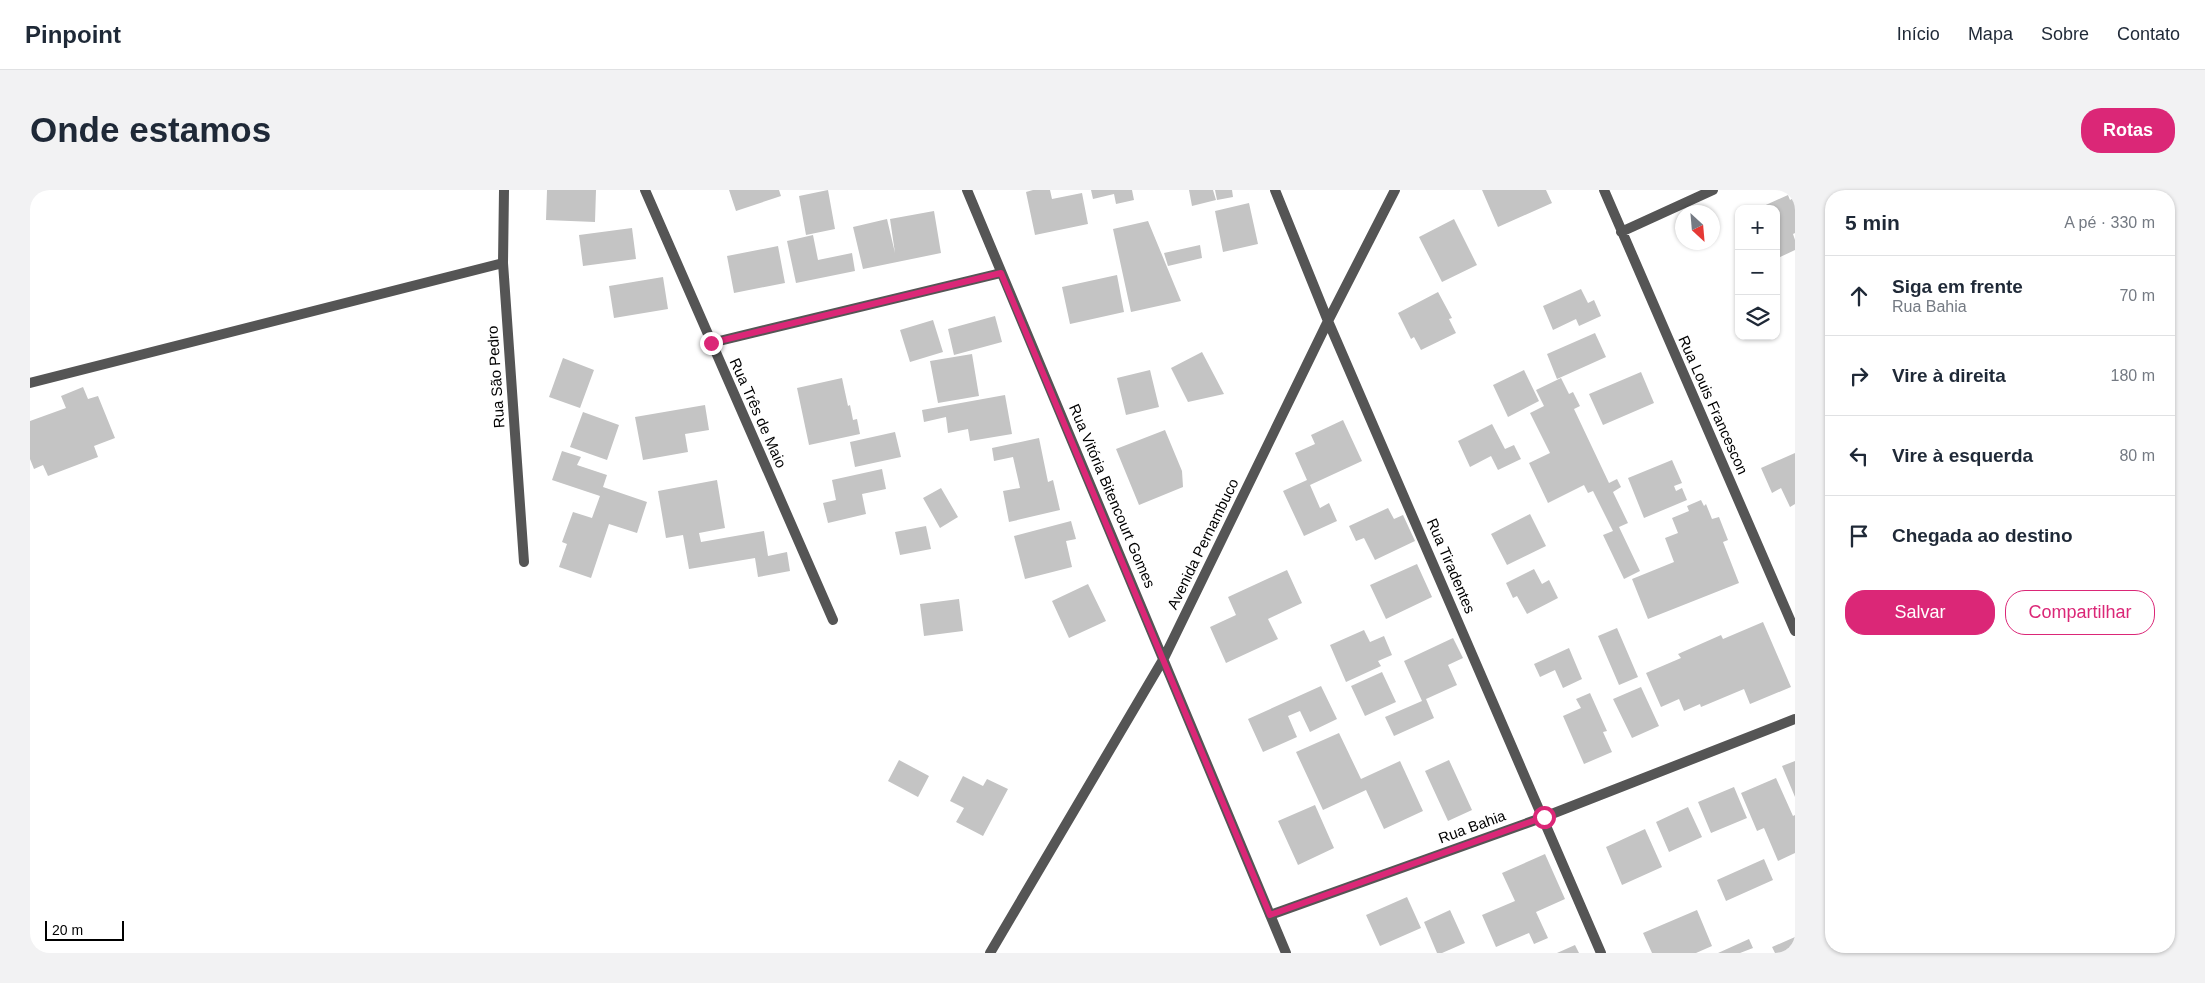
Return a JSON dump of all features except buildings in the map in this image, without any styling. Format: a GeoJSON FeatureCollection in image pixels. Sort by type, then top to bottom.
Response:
{"type":"FeatureCollection","features":[{"type":"Feature","properties":{"kind":"street","name":"Rua São Pedro"},"geometry":{"type":"LineString","coordinates":[[504,190],[502,262],[524,562]]}},
{"type":"Feature","properties":{"kind":"street","name":"Rua Três de Maio"},"geometry":{"type":"LineString","coordinates":[[645,190],[833,620]]}},
{"type":"Feature","properties":{"kind":"street","name":"Rua Vitória Bitencourt Gomes"},"geometry":{"type":"LineString","coordinates":[[967,190],[1286,953]]}},
{"type":"Feature","properties":{"kind":"street","name":"Rua Tiradentes"},"geometry":{"type":"LineString","coordinates":[[1275,190],[1328,320],[1544,817],[1601,953]]}},
{"type":"Feature","properties":{"kind":"street","name":"Avenida Pernambuco"},"geometry":{"type":"LineString","coordinates":[[990,953],[1164,658],[1328,320],[1395,190]]}},
{"type":"Feature","properties":{"kind":"street","name":"Rua Louis Francescon"},"geometry":{"type":"LineString","coordinates":[[1604,190],[1795,631]]}},
{"type":"Feature","properties":{"kind":"street"},"geometry":{"type":"LineString","coordinates":[[1621,232],[1712,190]]}},
{"type":"Feature","properties":{"kind":"street"},"geometry":{"type":"LineString","coordinates":[[30,383],[502,262]]}},
{"type":"Feature","properties":{"kind":"street"},"geometry":{"type":"LineString","coordinates":[[711,343],[1001,273]]}},
{"type":"Feature","properties":{"kind":"street","name":"Rua Bahia"},"geometry":{"type":"LineString","coordinates":[[1270,915],[1544,817],[1795,719]]}},
{"type":"Feature","properties":{"kind":"route"},"geometry":{"type":"LineString","coordinates":[[711,343],[1001,273],[1164,658],[1270,915],[1544,817]]}}]}
